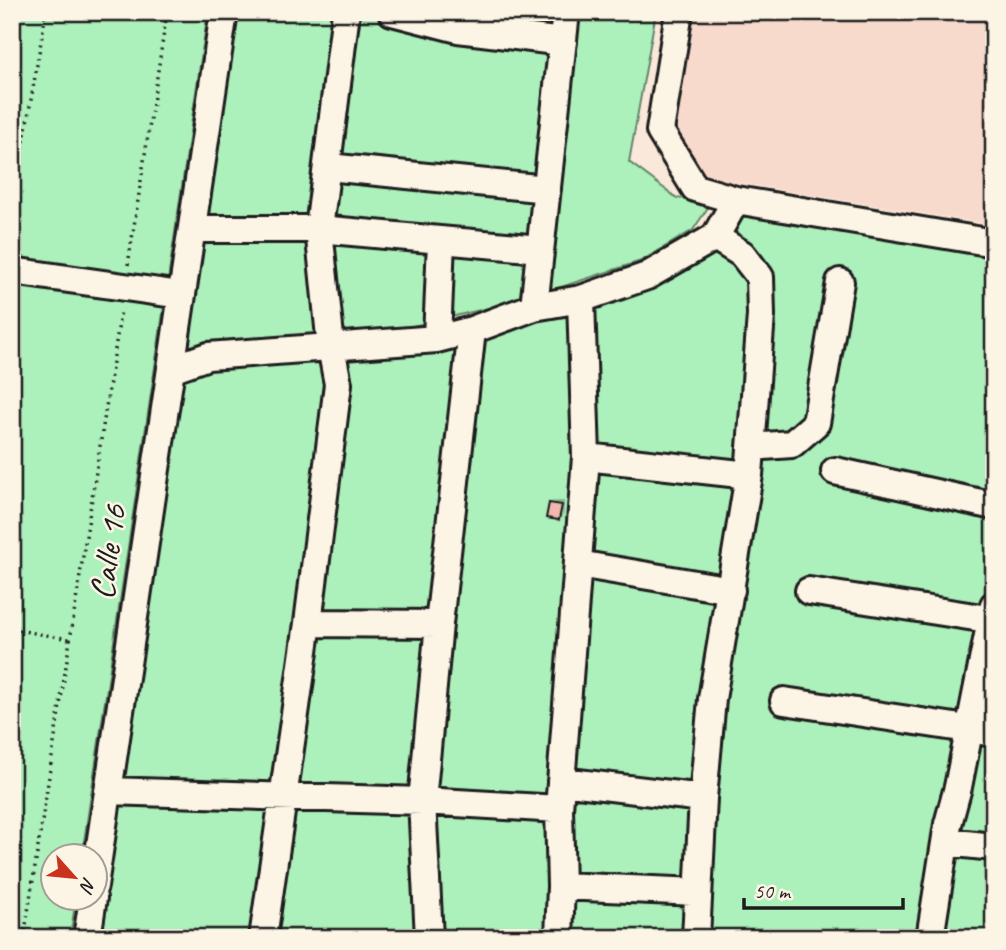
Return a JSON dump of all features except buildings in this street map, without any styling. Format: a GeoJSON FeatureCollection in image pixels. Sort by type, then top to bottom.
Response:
{"type":"FeatureCollection","features":[{"type":"Feature","properties":{"kind":"street","name":"Calle 16"},"geometry":{"type":"LineString","coordinates":[[100,842],[224,12]]}},
{"type":"Feature","properties":{"kind":"street"},"geometry":{"type":"LineString","coordinates":[[263,938],[308,624],[338,384],[331,347],[319,229],[346,12]]}},
{"type":"Feature","properties":{"kind":"street"},"geometry":{"type":"LineString","coordinates":[[392,12],[459,20],[563,42]]}},
{"type":"Feature","properties":{"kind":"street"},"geometry":{"type":"LineString","coordinates":[[534,307],[566,12]]}},
{"type":"Feature","properties":{"kind":"street"},"geometry":{"type":"LineString","coordinates":[[679,12],[660,131],[695,188],[736,200],[994,243]]}},
{"type":"Feature","properties":{"kind":"street"},"geometry":{"type":"LineString","coordinates":[[328,167],[547,189]]}},
{"type":"Feature","properties":{"kind":"street"},"geometry":{"type":"LineString","coordinates":[[171,369],[208,356],[437,339],[472,330],[534,307],[581,299],[647,276],[715,237],[736,200]]}},
{"type":"Feature","properties":{"kind":"street"},"geometry":{"type":"LineString","coordinates":[[191,229],[319,229],[540,249]]}},
{"type":"Feature","properties":{"kind":"street"},"geometry":{"type":"LineString","coordinates":[[696,938],[703,798],[712,699],[749,475],[761,315],[760,277],[742,254],[715,237]]}},
{"type":"Feature","properties":{"kind":"street"},"geometry":{"type":"LineString","coordinates":[[437,339],[440,241]]}},
{"type":"Feature","properties":{"kind":"street"},"geometry":{"type":"LineString","coordinates":[[12,271],[181,295]]}},
{"type":"Feature","properties":{"kind":"street"},"geometry":{"type":"LineString","coordinates":[[751,447],[792,444],[816,423],[840,282]]}},
{"type":"Feature","properties":{"kind":"street"},"geometry":{"type":"LineString","coordinates":[[559,938],[559,809],[586,457],[581,299]]}},
{"type":"Feature","properties":{"kind":"street"},"geometry":{"type":"LineString","coordinates":[[429,938],[422,801],[472,330]]}},
{"type":"Feature","properties":{"kind":"street"},"geometry":{"type":"LineString","coordinates":[[586,457],[749,475]]}},
{"type":"Feature","properties":{"kind":"street"},"geometry":{"type":"LineString","coordinates":[[835,471],[994,506]]}},
{"type":"Feature","properties":{"kind":"street"},"geometry":{"type":"LineString","coordinates":[[578,564],[731,590]]}},
{"type":"Feature","properties":{"kind":"street"},"geometry":{"type":"LineString","coordinates":[[809,591],[993,615],[981,732],[946,842],[930,938]]}},
{"type":"Feature","properties":{"kind":"street"},"geometry":{"type":"LineString","coordinates":[[308,624],[439,624]]}},
{"type":"Feature","properties":{"kind":"street"},"geometry":{"type":"LineString","coordinates":[[784,701],[981,732]]}},
{"type":"Feature","properties":{"kind":"street"},"geometry":{"type":"LineString","coordinates":[[561,781],[703,798]]}},
{"type":"Feature","properties":{"kind":"street"},"geometry":{"type":"LineString","coordinates":[[108,791],[422,801],[559,809]]}},
{"type":"Feature","properties":{"kind":"street"},"geometry":{"type":"LineString","coordinates":[[946,842],[994,847]]}},
{"type":"Feature","properties":{"kind":"street"},"geometry":{"type":"LineString","coordinates":[[561,886],[698,892]]}},
{"type":"Feature","properties":{"kind":"street"},"geometry":{"type":"LineString","coordinates":[[87,938],[91,912]]}},
{"type":"Feature","properties":{"kind":"path"},"geometry":{"type":"LineString","coordinates":[[12,211],[46,12]]}},
{"type":"Feature","properties":{"kind":"path"},"geometry":{"type":"LineString","coordinates":[[24,938],[167,12]]}},
{"type":"Feature","properties":{"kind":"path"},"geometry":{"type":"LineString","coordinates":[[12,629],[69,639]]}},
{"type":"Feature","properties":{"kind":"shaded area"},"geometry":{"type":"Polygon","coordinates":[[[682,12],[994,12],[994,225],[691,175],[657,147],[682,12]]]}},
{"type":"Feature","properties":{"kind":"green space"},"geometry":{"type":"Polygon","coordinates":[[[12,12],[208,12],[84,842],[38,842],[38,912],[74,912],[70,938],[12,938],[12,12]]]}},
{"type":"Feature","properties":{"kind":"green space"},"geometry":{"type":"Polygon","coordinates":[[[238,12],[656,12],[629,162],[677,198],[713,200],[693,230],[641,261],[518,301],[400,329],[187,347],[238,12]]]}},
{"type":"Feature","properties":{"kind":"green space"},"geometry":{"type":"Polygon","coordinates":[[[738,209],[994,252],[994,938],[97,938],[101,912],[108,912],[108,865],[181,377],[208,368],[287,361],[324,364],[455,341],[654,284],[738,209]]]}}]}
